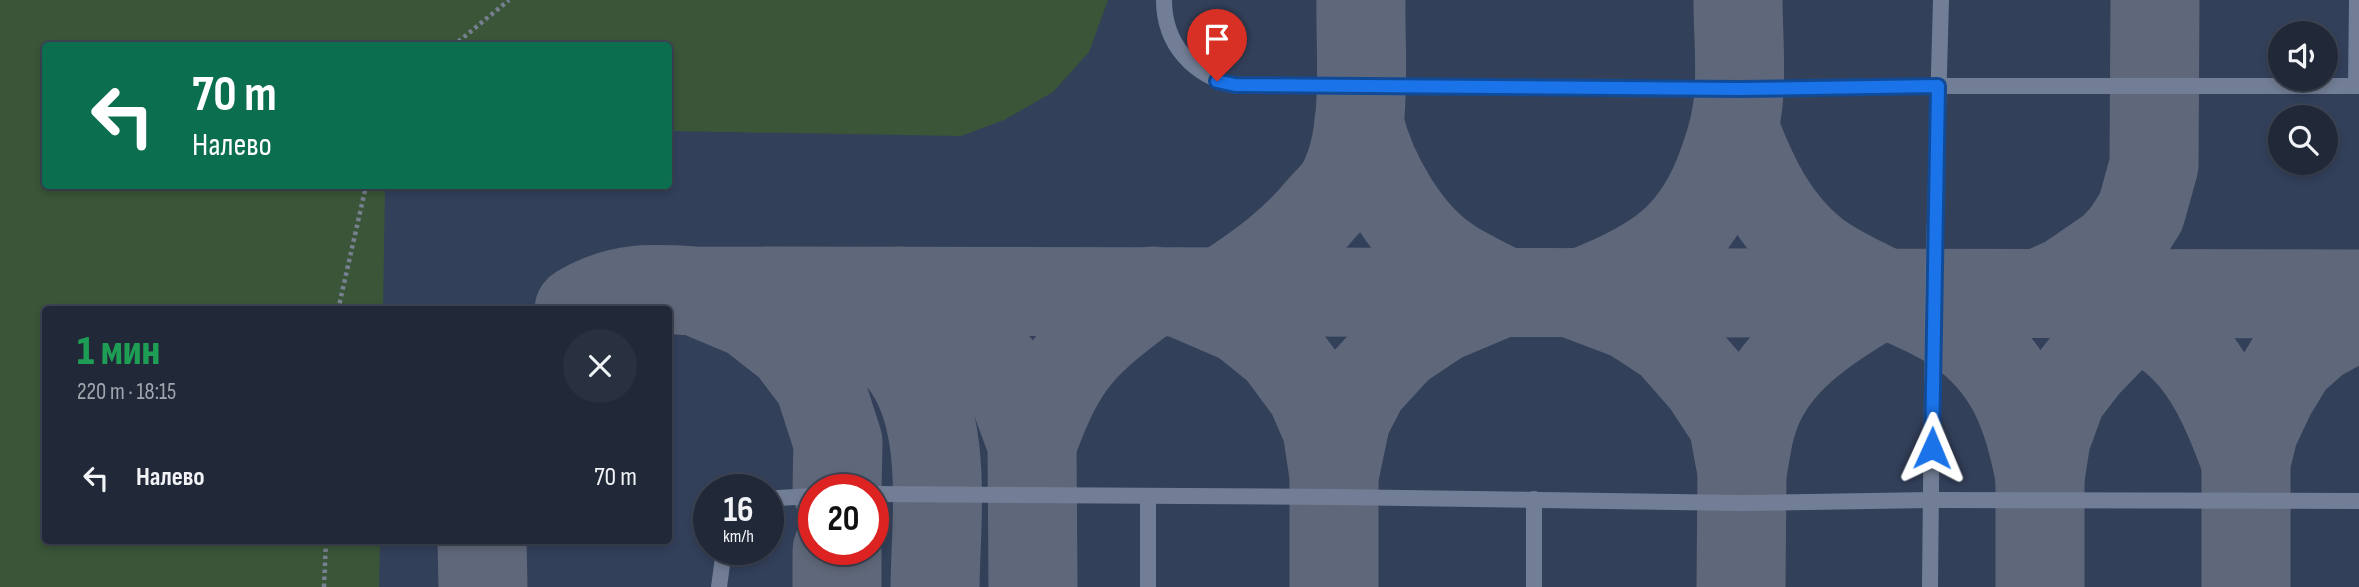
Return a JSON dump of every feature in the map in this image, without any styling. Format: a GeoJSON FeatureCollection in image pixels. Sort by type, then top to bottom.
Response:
{"type":"FeatureCollection","features":[{"type":"Feature","properties":{"kind":"lane"},"geometry":{"type":"LineString","coordinates":[[1164,0],[1164,17],[1169,35],[1185,56],[1198,71],[1217,81],[1235,85],[1739,89],[2357,86],[2357,0]]}},
{"type":"Feature","properties":{"kind":"lane"},"geometry":{"type":"LineString","coordinates":[[1930,587],[1941,0]]}},
{"type":"Feature","properties":{"kind":"lane"},"geometry":{"type":"LineString","coordinates":[[889,494],[1742,503],[1931,500],[2359,501]]}},
{"type":"Feature","properties":{"kind":"lane"},"geometry":{"type":"LineString","coordinates":[[1148,496],[1148,587]]}},
{"type":"Feature","properties":{"kind":"lane"},"geometry":{"type":"LineString","coordinates":[[1534,499],[1534,587]]}},
{"type":"Feature","properties":{"kind":"lane"},"geometry":{"type":"LineString","coordinates":[[719,587],[722,565]]}},
{"type":"Feature","properties":{"kind":"path"},"geometry":{"type":"LineString","coordinates":[[458,42],[509,0]]}},
{"type":"Feature","properties":{"kind":"path"},"geometry":{"type":"LineString","coordinates":[[339,306],[365,189]]}},
{"type":"Feature","properties":{"kind":"path"},"geometry":{"type":"LineString","coordinates":[[324,587],[326,544]]}},
{"type":"Feature","properties":{"kind":"shaded area"},"geometry":{"type":"Polygon","coordinates":[[[0,0],[2359,0],[2359,587],[0,587],[0,0]]]}},
{"type":"Feature","properties":{"kind":"green space"},"geometry":{"type":"Polygon","coordinates":[[[0,0],[1108,0],[1089,52],[1053,92],[1004,120],[961,136],[672,131],[672,42],[42,42],[42,189],[385,189],[383,306],[42,306],[42,544],[380,544],[379,587],[0,587],[0,0]]]}},
{"type":"Feature","properties":{"kind":"taxiway"},"geometry":{"type":"LineString","coordinates":[[1223,291],[1287,244],[1342,184],[1351,164],[1360,119],[1361,0]]}},
{"type":"Feature","properties":{"kind":"taxiway"},"geometry":{"type":"LineString","coordinates":[[1584,292],[1632,271],[1670,245],[1700,211],[1712,189],[1729,145],[1737,110],[1740,68],[1738,0]]}},
{"type":"Feature","properties":{"kind":"taxiway"},"geometry":{"type":"LineString","coordinates":[[2040,293],[2067,281],[2112,250],[2141,212],[2154,165],[2155,0]]}},
{"type":"Feature","properties":{"kind":"taxiway"},"geometry":{"type":"LineString","coordinates":[[1359,122],[1372,162],[1382,182],[1393,202],[1420,237],[1452,264],[1504,292]]}},
{"type":"Feature","properties":{"kind":"taxiway"},"geometry":{"type":"LineString","coordinates":[[1735,130],[1766,198],[1788,228],[1815,254],[1840,270],[1949,324],[1976,343],[1991,359],[2015,394],[2030,434],[2040,478]]}},
{"type":"Feature","properties":{"kind":"taxiway"},"geometry":{"type":"LineString","coordinates":[[586,306],[621,293],[662,289],[2359,294]]}},
{"type":"Feature","properties":{"kind":"taxiway"},"geometry":{"type":"LineString","coordinates":[[898,291],[950,320],[999,369],[1014,395],[1032,444],[1033,587]]}},
{"type":"Feature","properties":{"kind":"taxiway"},"geometry":{"type":"LineString","coordinates":[[1032,444],[1053,393],[1078,354],[1108,325],[1152,291]]}},
{"type":"Feature","properties":{"kind":"taxiway"},"geometry":{"type":"LineString","coordinates":[[1178,292],[1243,320],[1279,349],[1311,392],[1327,429],[1334,476],[1334,587]]}},
{"type":"Feature","properties":{"kind":"taxiway"},"geometry":{"type":"LineString","coordinates":[[1742,472],[1753,420],[1774,378],[1825,330],[1884,292]]}},
{"type":"Feature","properties":{"kind":"taxiway"},"geometry":{"type":"LineString","coordinates":[[791,293],[856,320],[900,357],[918,386],[928,412],[937,470],[935,587]]}},
{"type":"Feature","properties":{"kind":"taxiway"},"geometry":{"type":"LineString","coordinates":[[1334,476],[1346,419],[1364,384],[1399,346],[1441,318],[1498,294]]}},
{"type":"Feature","properties":{"kind":"taxiway"},"geometry":{"type":"LineString","coordinates":[[2040,587],[2040,478],[2046,439],[2062,395],[2086,364],[2114,335],[2140,317],[2200,294]]}},
{"type":"Feature","properties":{"kind":"taxiway"},"geometry":{"type":"LineString","coordinates":[[1577,295],[1630,315],[1670,341],[1706,382],[1733,423],[1742,472],[1741,587]]}},
{"type":"Feature","properties":{"kind":"taxiway"},"geometry":{"type":"LineString","coordinates":[[707,296],[750,314],[791,346],[819,383],[838,442],[837,474]]}},
{"type":"Feature","properties":{"kind":"taxiway"},"geometry":{"type":"LineString","coordinates":[[2094,300],[2126,310],[2153,323],[2175,339],[2194,358],[2222,404],[2246,462]]}},
{"type":"Feature","properties":{"kind":"taxiway"},"geometry":{"type":"LineString","coordinates":[[2246,587],[2246,462],[2254,430],[2291,361],[2317,338],[2359,315]]}},
{"type":"Feature","properties":{"kind":"taxiway"},"geometry":{"type":"LineString","coordinates":[[482,544],[483,587]]}},
{"type":"Feature","properties":{"kind":"taxiway"},"geometry":{"type":"LineString","coordinates":[[837,565],[837,587]]}},
{"type":"Feature","properties":{"kind":"route"},"geometry":{"type":"LineString","coordinates":[[1217,81],[1235,85],[1712,89],[1938,86],[1932,448]]}}]}
